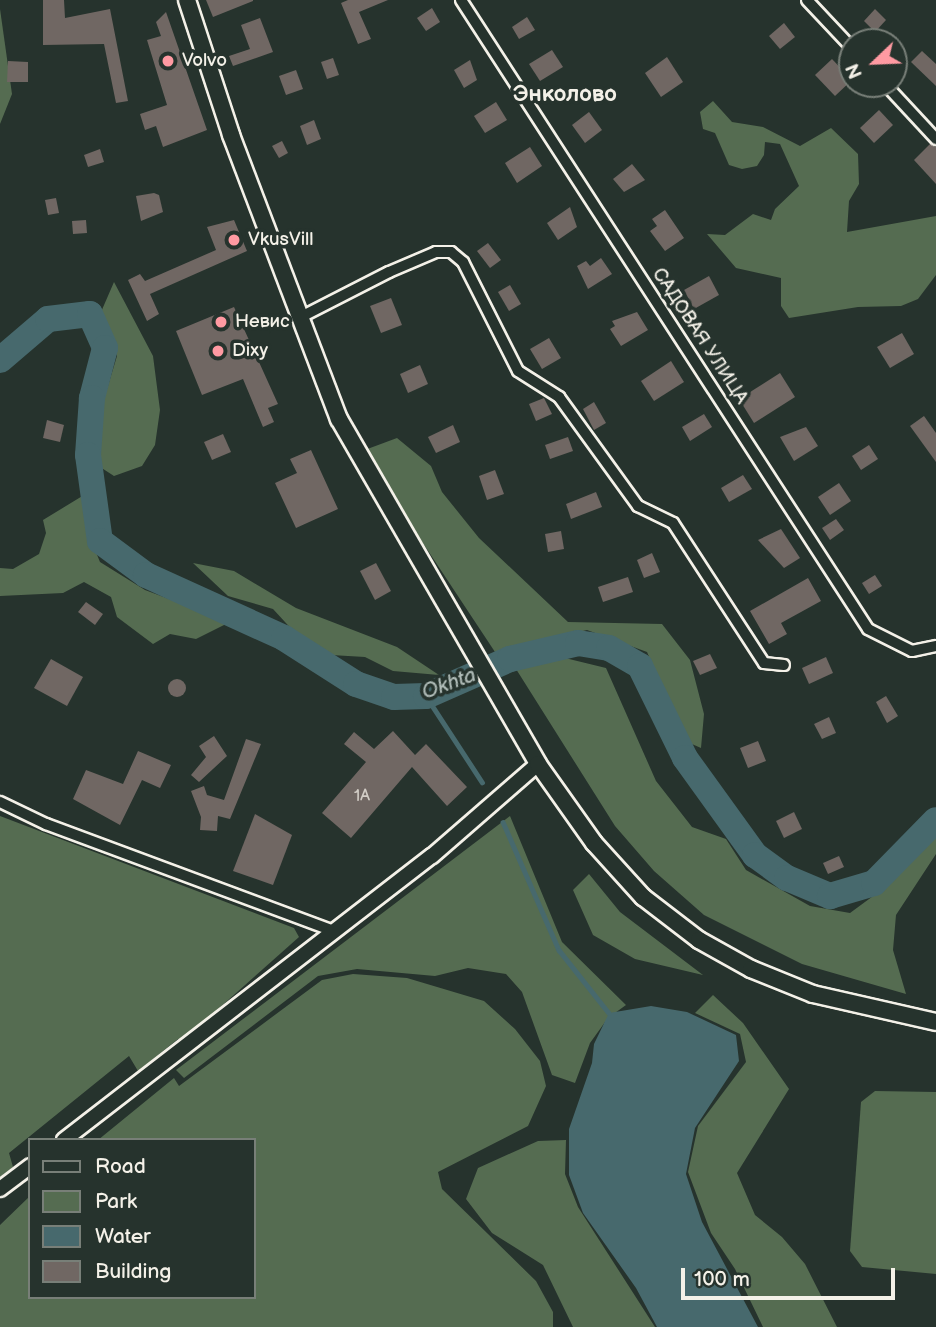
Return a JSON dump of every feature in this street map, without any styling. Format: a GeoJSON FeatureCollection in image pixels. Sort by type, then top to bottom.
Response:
{"type":"FeatureCollection","features":[{"type":"Feature","properties":{"kind":"main road"},"geometry":{"type":"LineString","coordinates":[[187,0],[299,318],[339,419],[457,629],[538,764],[594,843],[643,897],[699,940],[751,969],[813,994],[936,1022]]}},
{"type":"Feature","properties":{"kind":"street","name":"САДОВАЯ УЛИЦА"},"geometry":{"type":"LineString","coordinates":[[461,0],[868,629],[912,651],[936,646]]}},
{"type":"Feature","properties":{"kind":"street"},"geometry":{"type":"LineString","coordinates":[[807,0],[838,33]]}},
{"type":"Feature","properties":{"kind":"street"},"geometry":{"type":"LineString","coordinates":[[898,98],[936,139]]}},
{"type":"Feature","properties":{"kind":"street"},"geometry":{"type":"LineString","coordinates":[[299,318],[436,252],[451,252],[463,262],[518,371],[559,397],[638,506],[673,523],[764,663],[784,665]]}},
{"type":"Feature","properties":{"kind":"street"},"geometry":{"type":"LineString","coordinates":[[67,1138],[334,931],[538,764]]}},
{"type":"Feature","properties":{"kind":"street"},"geometry":{"type":"LineString","coordinates":[[0,802],[46,824],[334,931]]}},
{"type":"Feature","properties":{"kind":"street"},"geometry":{"type":"LineString","coordinates":[[0,1189],[28,1168]]}},
{"type":"Feature","properties":{"kind":"green space"},"geometry":{"type":"Polygon","coordinates":[[[0,9],[12,94],[0,124],[0,9]]]}},
{"type":"Feature","properties":{"kind":"green space"},"geometry":{"type":"Polygon","coordinates":[[[713,101],[732,122],[763,127],[800,146],[831,128],[858,154],[859,184],[849,201],[847,232],[936,216],[936,275],[918,299],[901,306],[858,307],[789,318],[781,306],[781,278],[736,268],[707,234],[725,235],[753,214],[771,220],[775,209],[799,186],[780,144],[765,142],[764,155],[757,166],[742,169],[729,165],[715,133],[703,129],[700,112],[713,101]]]}},
{"type":"Feature","properties":{"kind":"green space"},"geometry":{"type":"Polygon","coordinates":[[[114,282],[153,356],[160,410],[155,445],[142,466],[114,476],[97,465],[98,419],[117,356],[101,312],[114,282]]]}},
{"type":"Feature","properties":{"kind":"green space"},"geometry":{"type":"Polygon","coordinates":[[[397,438],[431,466],[442,492],[479,538],[568,622],[662,624],[690,660],[704,714],[701,748],[685,741],[647,652],[587,630],[495,652],[362,451],[397,438]]]}},
{"type":"Feature","properties":{"kind":"green space"},"geometry":{"type":"Polygon","coordinates":[[[84,495],[86,528],[100,562],[145,590],[230,622],[196,639],[170,634],[153,644],[117,617],[111,597],[84,582],[63,593],[0,596],[0,568],[13,569],[39,554],[46,533],[43,520],[84,495]]]}},
{"type":"Feature","properties":{"kind":"green space"},"geometry":{"type":"Polygon","coordinates":[[[193,563],[234,571],[296,608],[397,647],[439,675],[393,671],[365,657],[331,655],[297,635],[273,609],[228,596],[193,563]]]}},
{"type":"Feature","properties":{"kind":"green space"},"geometry":{"type":"Polygon","coordinates":[[[565,658],[606,668],[656,781],[692,827],[726,839],[746,870],[810,906],[850,913],[884,888],[897,865],[936,829],[936,854],[896,915],[893,950],[906,994],[802,964],[704,915],[654,871],[615,826],[516,669],[565,658]]]}},
{"type":"Feature","properties":{"kind":"green space"},"geometry":{"type":"Polygon","coordinates":[[[0,816],[294,928],[299,937],[180,1043],[178,1039],[138,1071],[129,1056],[9,1153],[13,1167],[0,1177],[0,816]]]}},
{"type":"Feature","properties":{"kind":"green space"},"geometry":{"type":"Polygon","coordinates":[[[510,816],[562,942],[626,1005],[608,1018],[590,1043],[575,1083],[552,1075],[522,992],[506,974],[468,968],[435,976],[357,969],[318,976],[184,1078],[176,1070],[510,816]]]}},
{"type":"Feature","properties":{"kind":"green space"},"geometry":{"type":"Polygon","coordinates":[[[589,874],[620,912],[703,975],[635,959],[593,935],[573,890],[589,874]]]}},
{"type":"Feature","properties":{"kind":"green space"},"geometry":{"type":"Polygon","coordinates":[[[353,974],[407,978],[484,1001],[515,1029],[540,1061],[546,1086],[528,1126],[438,1172],[442,1189],[536,1281],[553,1312],[553,1327],[0,1327],[0,1225],[28,1198],[28,1299],[256,1299],[256,1138],[100,1138],[174,1078],[179,1086],[322,980],[353,974]]]}},
{"type":"Feature","properties":{"kind":"green space"},"geometry":{"type":"Polygon","coordinates":[[[713,995],[743,1023],[789,1089],[737,1173],[755,1215],[782,1237],[805,1264],[837,1327],[763,1327],[735,1269],[711,1233],[688,1172],[698,1126],[746,1062],[740,1034],[695,1013],[713,995]]]}},
{"type":"Feature","properties":{"kind":"green space"},"geometry":{"type":"Polygon","coordinates":[[[875,1091],[936,1092],[936,1274],[862,1267],[850,1251],[861,1102],[875,1091]]]}},
{"type":"Feature","properties":{"kind":"green space"},"geometry":{"type":"Polygon","coordinates":[[[566,1140],[565,1174],[578,1207],[655,1327],[573,1327],[543,1265],[492,1233],[466,1199],[478,1168],[538,1141],[566,1140]]]}},
{"type":"Feature","properties":{"kind":"water"},"geometry":{"type":"Polygon","coordinates":[[[651,1006],[687,1012],[736,1035],[739,1061],[695,1128],[686,1174],[702,1222],[758,1327],[657,1327],[636,1288],[583,1213],[569,1175],[569,1129],[592,1063],[594,1044],[609,1013],[651,1006]]]}},
{"type":"Feature","properties":{"kind":"building"},"geometry":{"type":"Polygon","coordinates":[[[43,0],[64,0],[65,18],[110,9],[128,101],[116,103],[104,44],[43,45],[43,0]]]}},
{"type":"Feature","properties":{"kind":"building"},"geometry":{"type":"Polygon","coordinates":[[[206,0],[253,0],[253,1],[213,17],[206,0]]]}},
{"type":"Feature","properties":{"kind":"building"},"geometry":{"type":"Polygon","coordinates":[[[348,0],[388,0],[359,12],[371,39],[358,44],[341,3],[348,0]]]}},
{"type":"Feature","properties":{"kind":"building"},"geometry":{"type":"Polygon","coordinates":[[[432,8],[440,22],[426,31],[417,18],[432,8]]]}},
{"type":"Feature","properties":{"kind":"building"},"geometry":{"type":"Polygon","coordinates":[[[875,9],[886,20],[879,28],[871,28],[864,21],[875,9]]]}},
{"type":"Feature","properties":{"kind":"building"},"geometry":{"type":"Polygon","coordinates":[[[166,12],[207,130],[163,147],[156,126],[145,130],[140,114],[167,105],[147,40],[161,36],[156,22],[166,12]]]}},
{"type":"Feature","properties":{"kind":"building"},"geometry":{"type":"Polygon","coordinates":[[[527,17],[535,30],[519,39],[512,27],[527,17]]]}},
{"type":"Feature","properties":{"kind":"building"},"geometry":{"type":"Polygon","coordinates":[[[260,18],[273,52],[233,66],[229,56],[250,49],[241,25],[260,18]]]}},
{"type":"Feature","properties":{"kind":"building"},"geometry":{"type":"Polygon","coordinates":[[[784,23],[795,37],[780,49],[769,36],[784,23]]]}},
{"type":"Feature","properties":{"kind":"building"},"geometry":{"type":"Polygon","coordinates":[[[552,50],[563,67],[540,81],[529,64],[552,50]]]}},
{"type":"Feature","properties":{"kind":"building"},"geometry":{"type":"Polygon","coordinates":[[[922,51],[936,64],[936,86],[911,62],[922,51]]]}},
{"type":"Feature","properties":{"kind":"building"},"geometry":{"type":"Polygon","coordinates":[[[667,57],[683,82],[661,97],[645,73],[667,57]]]}},
{"type":"Feature","properties":{"kind":"building"},"geometry":{"type":"Polygon","coordinates":[[[333,58],[339,75],[327,79],[321,62],[333,58]]]}},
{"type":"Feature","properties":{"kind":"building"},"geometry":{"type":"Polygon","coordinates":[[[832,59],[838,65],[838,93],[835,96],[815,75],[832,59]]]}},
{"type":"Feature","properties":{"kind":"building"},"geometry":{"type":"Polygon","coordinates":[[[470,60],[477,80],[464,88],[454,70],[470,60]]]}},
{"type":"Feature","properties":{"kind":"building"},"geometry":{"type":"Polygon","coordinates":[[[8,61],[28,62],[28,82],[7,82],[8,61]]]}},
{"type":"Feature","properties":{"kind":"building"},"geometry":{"type":"Polygon","coordinates":[[[296,70],[303,89],[286,95],[279,76],[296,70]]]}},
{"type":"Feature","properties":{"kind":"building"},"geometry":{"type":"Polygon","coordinates":[[[496,102],[507,120],[485,133],[474,116],[496,102]]]}},
{"type":"Feature","properties":{"kind":"building"},"geometry":{"type":"Polygon","coordinates":[[[879,110],[893,125],[874,143],[860,128],[879,110]]]}},
{"type":"Feature","properties":{"kind":"building"},"geometry":{"type":"Polygon","coordinates":[[[589,112],[602,130],[585,143],[572,125],[589,112]]]}},
{"type":"Feature","properties":{"kind":"building"},"geometry":{"type":"Polygon","coordinates":[[[314,120],[321,139],[307,145],[300,126],[314,120]]]}},
{"type":"Feature","properties":{"kind":"building"},"geometry":{"type":"Polygon","coordinates":[[[282,141],[288,153],[279,158],[272,146],[282,141]]]}},
{"type":"Feature","properties":{"kind":"building"},"geometry":{"type":"Polygon","coordinates":[[[930,144],[936,147],[936,184],[914,160],[930,144]]]}},
{"type":"Feature","properties":{"kind":"building"},"geometry":{"type":"Polygon","coordinates":[[[530,147],[542,166],[517,183],[505,163],[530,147]]]}},
{"type":"Feature","properties":{"kind":"building"},"geometry":{"type":"Polygon","coordinates":[[[100,149],[104,162],[88,167],[84,155],[100,149]]]}},
{"type":"Feature","properties":{"kind":"building"},"geometry":{"type":"Polygon","coordinates":[[[632,164],[645,180],[624,192],[613,179],[632,164]]]}},
{"type":"Feature","properties":{"kind":"building"},"geometry":{"type":"Polygon","coordinates":[[[154,193],[159,195],[163,212],[141,221],[136,196],[154,193]]]}},
{"type":"Feature","properties":{"kind":"building"},"geometry":{"type":"Polygon","coordinates":[[[56,198],[59,213],[48,215],[45,200],[56,198]]]}},
{"type":"Feature","properties":{"kind":"building"},"geometry":{"type":"Polygon","coordinates":[[[570,207],[577,227],[558,240],[547,223],[570,207]]]}},
{"type":"Feature","properties":{"kind":"building"},"geometry":{"type":"Polygon","coordinates":[[[665,210],[684,238],[665,251],[650,231],[657,226],[652,219],[665,210]]]}},
{"type":"Feature","properties":{"kind":"building"},"geometry":{"type":"Polygon","coordinates":[[[86,220],[87,233],[73,234],[72,221],[86,220]]]}},
{"type":"Feature","properties":{"kind":"building"},"geometry":{"type":"Polygon","coordinates":[[[234,220],[247,251],[150,294],[159,314],[147,321],[128,280],[140,274],[145,281],[216,250],[207,227],[234,220]]]}},
{"type":"Feature","properties":{"kind":"building"},"geometry":{"type":"Polygon","coordinates":[[[488,243],[501,260],[490,268],[477,251],[488,243]]]}},
{"type":"Feature","properties":{"kind":"building"},"geometry":{"type":"Polygon","coordinates":[[[601,258],[612,274],[588,289],[577,266],[586,261],[590,266],[601,258]]]}},
{"type":"Feature","properties":{"kind":"building"},"geometry":{"type":"Polygon","coordinates":[[[709,276],[719,295],[694,309],[684,290],[709,276]]]}},
{"type":"Feature","properties":{"kind":"building"},"geometry":{"type":"Polygon","coordinates":[[[510,285],[521,304],[509,311],[498,292],[510,285]]]}},
{"type":"Feature","properties":{"kind":"building"},"geometry":{"type":"Polygon","coordinates":[[[391,298],[402,325],[381,333],[370,306],[391,298]]]}},
{"type":"Feature","properties":{"kind":"building","name":"Dixy"},"geometry":{"type":"Polygon","coordinates":[[[234,307],[278,404],[268,408],[274,422],[263,427],[243,379],[202,395],[176,331],[234,307]]]}},
{"type":"Feature","properties":{"kind":"building"},"geometry":{"type":"Polygon","coordinates":[[[637,312],[648,330],[621,346],[610,329],[615,326],[612,321],[637,312]]]}},
{"type":"Feature","properties":{"kind":"building"},"geometry":{"type":"Polygon","coordinates":[[[902,333],[914,354],[890,368],[877,347],[902,333]]]}},
{"type":"Feature","properties":{"kind":"building"},"geometry":{"type":"Polygon","coordinates":[[[549,338],[561,358],[542,369],[530,349],[549,338]]]}},
{"type":"Feature","properties":{"kind":"building"},"geometry":{"type":"Polygon","coordinates":[[[671,361],[684,382],[654,401],[641,381],[671,361]]]}},
{"type":"Feature","properties":{"kind":"building"},"geometry":{"type":"Polygon","coordinates":[[[420,365],[428,384],[408,393],[400,374],[420,365]]]}},
{"type":"Feature","properties":{"kind":"building"},"geometry":{"type":"Polygon","coordinates":[[[780,373],[795,397],[754,423],[739,399],[780,373]]]}},
{"type":"Feature","properties":{"kind":"building"},"geometry":{"type":"Polygon","coordinates":[[[544,398],[552,414],[536,421],[529,404],[544,398]]]}},
{"type":"Feature","properties":{"kind":"building"},"geometry":{"type":"Polygon","coordinates":[[[594,402],[606,423],[594,430],[583,409],[594,402]]]}},
{"type":"Feature","properties":{"kind":"building"},"geometry":{"type":"Polygon","coordinates":[[[704,414],[712,427],[690,441],[682,427],[704,414]]]}},
{"type":"Feature","properties":{"kind":"building"},"geometry":{"type":"Polygon","coordinates":[[[924,416],[936,433],[936,462],[910,426],[924,416]]]}},
{"type":"Feature","properties":{"kind":"building"},"geometry":{"type":"Polygon","coordinates":[[[47,420],[64,425],[60,442],[43,438],[47,420]]]}},
{"type":"Feature","properties":{"kind":"building"},"geometry":{"type":"Polygon","coordinates":[[[453,425],[460,442],[436,453],[428,437],[453,425]]]}},
{"type":"Feature","properties":{"kind":"building"},"geometry":{"type":"Polygon","coordinates":[[[806,427],[818,446],[794,461],[780,437],[806,427]]]}},
{"type":"Feature","properties":{"kind":"building"},"geometry":{"type":"Polygon","coordinates":[[[223,434],[231,452],[212,460],[204,442],[223,434]]]}},
{"type":"Feature","properties":{"kind":"building"},"geometry":{"type":"Polygon","coordinates":[[[568,437],[573,451],[550,459],[545,445],[568,437]]]}},
{"type":"Feature","properties":{"kind":"building"},"geometry":{"type":"Polygon","coordinates":[[[869,445],[878,459],[861,470],[852,456],[869,445]]]}},
{"type":"Feature","properties":{"kind":"building"},"geometry":{"type":"Polygon","coordinates":[[[311,450],[338,509],[296,528],[275,483],[297,473],[290,459],[311,450]]]}},
{"type":"Feature","properties":{"kind":"building"},"geometry":{"type":"Polygon","coordinates":[[[495,470],[504,494],[487,500],[479,476],[495,470]]]}},
{"type":"Feature","properties":{"kind":"building"},"geometry":{"type":"Polygon","coordinates":[[[743,475],[752,489],[729,502],[721,488],[743,475]]]}},
{"type":"Feature","properties":{"kind":"building"},"geometry":{"type":"Polygon","coordinates":[[[839,483],[851,501],[830,515],[818,497],[839,483]]]}},
{"type":"Feature","properties":{"kind":"building"},"geometry":{"type":"Polygon","coordinates":[[[596,492],[602,507],[571,519],[566,504],[596,492]]]}},
{"type":"Feature","properties":{"kind":"building"},"geometry":{"type":"Polygon","coordinates":[[[836,519],[844,530],[830,540],[822,528],[836,519]]]}},
{"type":"Feature","properties":{"kind":"building"},"geometry":{"type":"Polygon","coordinates":[[[781,529],[800,558],[784,568],[758,540],[781,529]]]}},
{"type":"Feature","properties":{"kind":"building"},"geometry":{"type":"Polygon","coordinates":[[[561,531],[564,549],[548,552],[545,534],[561,531]]]}},
{"type":"Feature","properties":{"kind":"building"},"geometry":{"type":"Polygon","coordinates":[[[652,553],[660,572],[644,578],[637,560],[652,553]]]}},
{"type":"Feature","properties":{"kind":"building"},"geometry":{"type":"Polygon","coordinates":[[[376,563],[391,591],[375,600],[360,571],[376,563]]]}},
{"type":"Feature","properties":{"kind":"building"},"geometry":{"type":"Polygon","coordinates":[[[875,575],[882,586],[869,594],[862,583],[875,575]]]}},
{"type":"Feature","properties":{"kind":"building"},"geometry":{"type":"Polygon","coordinates":[[[628,577],[633,592],[603,602],[598,587],[628,577]]]}},
{"type":"Feature","properties":{"kind":"building"},"geometry":{"type":"Polygon","coordinates":[[[808,578],[821,601],[781,623],[787,634],[769,644],[750,611],[808,578]]]}},
{"type":"Feature","properties":{"kind":"building"},"geometry":{"type":"Polygon","coordinates":[[[86,602],[103,614],[95,625],[78,612],[86,602]]]}},
{"type":"Feature","properties":{"kind":"building"},"geometry":{"type":"Polygon","coordinates":[[[710,654],[717,668],[700,675],[693,661],[710,654]]]}},
{"type":"Feature","properties":{"kind":"building"},"geometry":{"type":"Polygon","coordinates":[[[826,657],[833,673],[809,684],[802,668],[826,657]]]}},
{"type":"Feature","properties":{"kind":"building"},"geometry":{"type":"Polygon","coordinates":[[[51,659],[83,677],[67,706],[34,688],[51,659]]]}},
{"type":"Feature","properties":{"kind":"building"},"geometry":{"type":"Polygon","coordinates":[[[177,679],[183,682],[186,688],[183,694],[177,697],[171,694],[168,688],[171,682],[177,679]]]}},
{"type":"Feature","properties":{"kind":"building"},"geometry":{"type":"Polygon","coordinates":[[[886,696],[898,716],[887,723],[876,702],[886,696]]]}},
{"type":"Feature","properties":{"kind":"building"},"geometry":{"type":"Polygon","coordinates":[[[829,717],[836,733],[822,739],[814,724],[829,717]]]}},
{"type":"Feature","properties":{"kind":"building"},"geometry":{"type":"Polygon","coordinates":[[[393,731],[415,755],[426,744],[467,787],[447,806],[412,767],[351,838],[322,813],[366,762],[344,744],[354,732],[374,749],[393,731]]]}},
{"type":"Feature","properties":{"kind":"building"},"geometry":{"type":"Polygon","coordinates":[[[214,736],[227,756],[199,782],[191,775],[206,757],[199,746],[214,736]]]}},
{"type":"Feature","properties":{"kind":"building"},"geometry":{"type":"Polygon","coordinates":[[[246,739],[261,744],[230,819],[218,816],[217,831],[200,830],[201,817],[191,791],[204,786],[207,795],[224,800],[246,739]]]}},
{"type":"Feature","properties":{"kind":"building"},"geometry":{"type":"Polygon","coordinates":[[[758,741],[766,761],[748,768],[740,748],[758,741]]]}},
{"type":"Feature","properties":{"kind":"building"},"geometry":{"type":"Polygon","coordinates":[[[138,751],[171,765],[160,788],[142,780],[120,825],[73,799],[86,770],[123,784],[138,751]]]}},
{"type":"Feature","properties":{"kind":"building"},"geometry":{"type":"Polygon","coordinates":[[[794,812],[802,829],[784,838],[776,821],[794,812]]]}},
{"type":"Feature","properties":{"kind":"building"},"geometry":{"type":"Polygon","coordinates":[[[255,814],[292,835],[273,885],[233,871],[255,814]]]}},
{"type":"Feature","properties":{"kind":"building"},"geometry":{"type":"Polygon","coordinates":[[[839,856],[844,867],[828,874],[823,863],[839,856]]]}},
{"type":"Feature","properties":{"kind":"waterway","name":"Okhta"},"geometry":{"type":"LineString","coordinates":[[0,360],[48,319],[90,314],[105,348],[92,398],[88,455],[100,541],[146,575],[284,638],[356,684],[394,697],[426,696],[510,659],[578,643],[609,648],[640,666],[685,758],[755,855],[787,878],[830,896],[874,883],[936,820]]}},
{"type":"Feature","properties":{"kind":"waterway"},"geometry":{"type":"LineString","coordinates":[[426,696],[482,782]]}},
{"type":"Feature","properties":{"kind":"waterway"},"geometry":{"type":"LineString","coordinates":[[503,822],[559,950],[609,1013]]}},
{"type":"Feature","properties":{"kind":"place","name":"Volvo"},"geometry":{"type":"Point","coordinates":[168,61]}},
{"type":"Feature","properties":{"kind":"place","name":"VkusVill"},"geometry":{"type":"Point","coordinates":[234,240]}},
{"type":"Feature","properties":{"kind":"place","name":"Невис"},"geometry":{"type":"Point","coordinates":[221,322]}},
{"type":"Feature","properties":{"kind":"place","name":"Dixy"},"geometry":{"type":"Point","coordinates":[218,351]}},
{"type":"Feature","properties":{"kind":"district","name":"Энколово"},"geometry":{"type":"Point","coordinates":[565,94]}}]}
